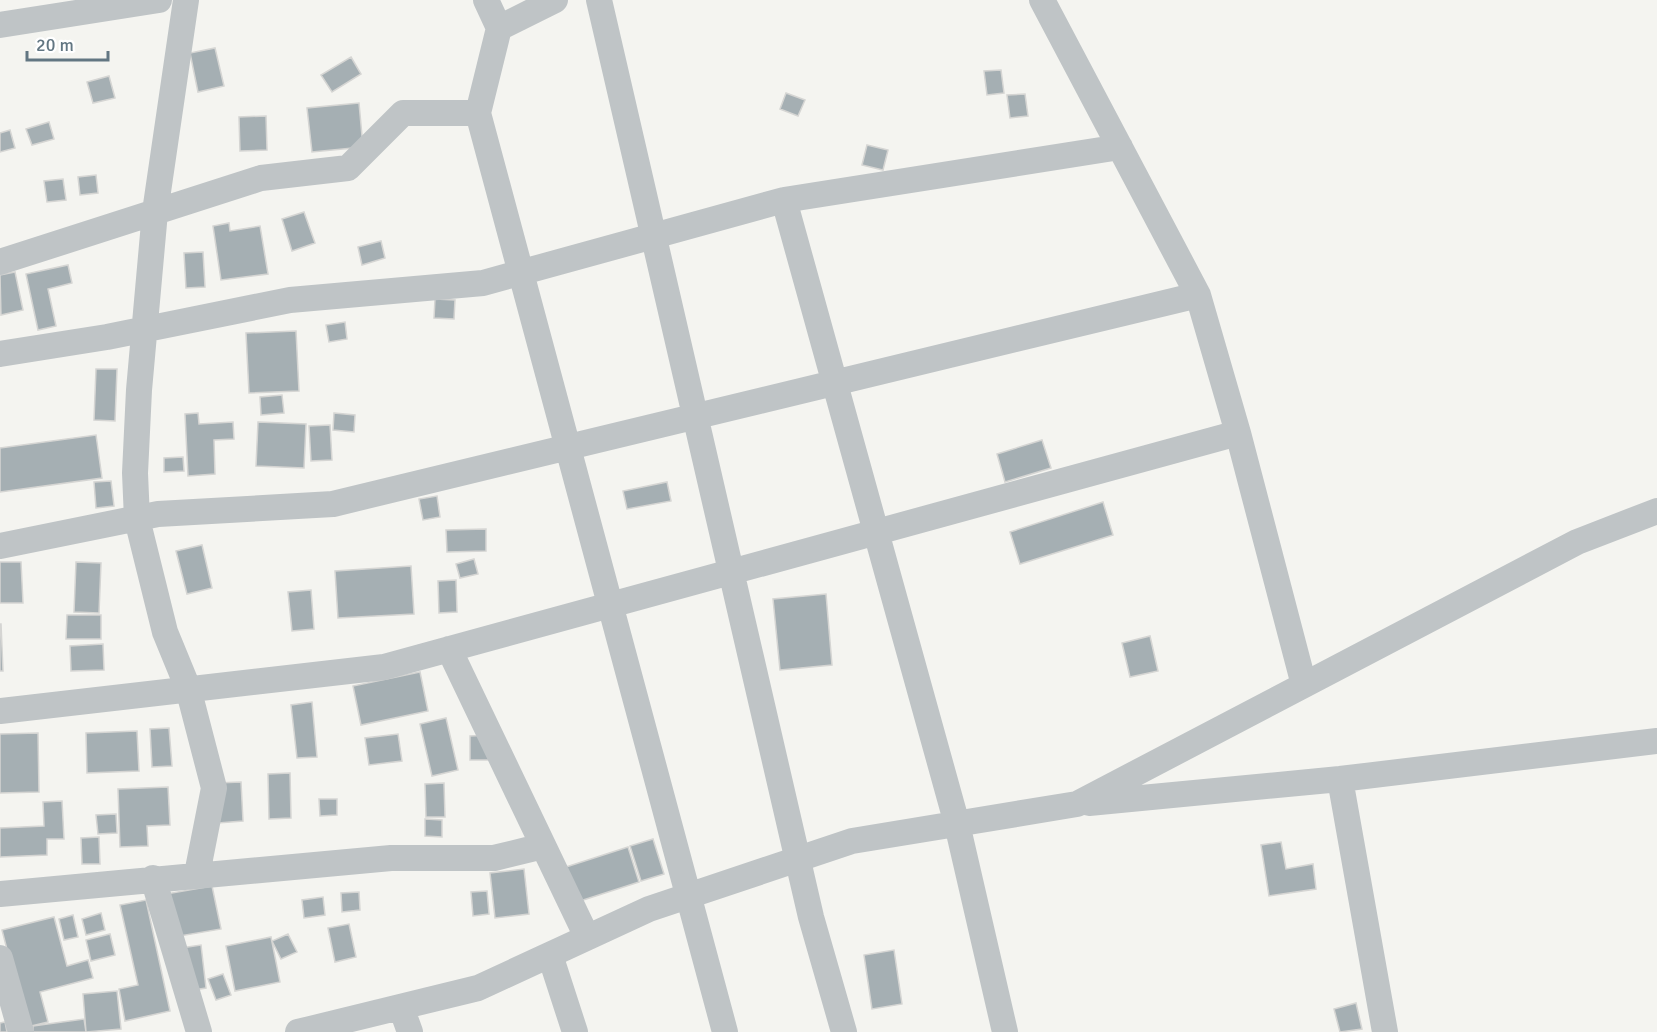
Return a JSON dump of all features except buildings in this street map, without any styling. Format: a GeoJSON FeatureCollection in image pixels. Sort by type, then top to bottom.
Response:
{"type":"FeatureCollection","features":[{"type":"Feature","properties":{"kind":"street"},"geometry":{"type":"LineString","coordinates":[[0,24],[159,0]]}},
{"type":"Feature","properties":{"kind":"street"},"geometry":{"type":"LineString","coordinates":[[186,0],[155,212],[135,473],[136,519],[165,632],[188,688],[213,788],[197,874]]}},
{"type":"Feature","properties":{"kind":"street"},"geometry":{"type":"LineString","coordinates":[[480,0],[499,28]]}},
{"type":"Feature","properties":{"kind":"street"},"geometry":{"type":"LineString","coordinates":[[486,0],[499,28],[478,113],[725,1032]]}},
{"type":"Feature","properties":{"kind":"street"},"geometry":{"type":"LineString","coordinates":[[499,28],[555,0]]}},
{"type":"Feature","properties":{"kind":"street"},"geometry":{"type":"LineString","coordinates":[[599,0],[811,917],[844,1032]]}},
{"type":"Feature","properties":{"kind":"street"},"geometry":{"type":"LineString","coordinates":[[1042,0],[1198,295],[1238,433],[1304,685]]}},
{"type":"Feature","properties":{"kind":"street"},"geometry":{"type":"LineString","coordinates":[[0,261],[261,178],[348,168],[403,113],[478,113]]}},
{"type":"Feature","properties":{"kind":"street"},"geometry":{"type":"LineString","coordinates":[[0,354],[145,329],[290,300],[483,283],[784,200],[1120,147]]}},
{"type":"Feature","properties":{"kind":"street"},"geometry":{"type":"LineString","coordinates":[[784,200],[957,824],[1005,1032]]}},
{"type":"Feature","properties":{"kind":"street"},"geometry":{"type":"LineString","coordinates":[[0,546],[158,514],[333,504],[1198,295]]}},
{"type":"Feature","properties":{"kind":"street"},"geometry":{"type":"LineString","coordinates":[[0,711],[384,667],[1238,433]]}},
{"type":"Feature","properties":{"kind":"street"},"geometry":{"type":"LineString","coordinates":[[1077,804],[1577,542],[1657,511]]}},
{"type":"Feature","properties":{"kind":"street"},"geometry":{"type":"LineString","coordinates":[[449,649],[587,938]]}},
{"type":"Feature","properties":{"kind":"street"},"geometry":{"type":"LineString","coordinates":[[298,1032],[347,1026],[401,1007],[478,988],[649,909],[852,841],[1077,804],[1340,779],[1657,741]]}},
{"type":"Feature","properties":{"kind":"street"},"geometry":{"type":"LineString","coordinates":[[1340,779],[1385,1032]]}},
{"type":"Feature","properties":{"kind":"street"},"geometry":{"type":"LineString","coordinates":[[0,894],[153,878],[391,858],[494,858],[543,846]]}},
{"type":"Feature","properties":{"kind":"street"},"geometry":{"type":"LineString","coordinates":[[153,878],[199,1032]]}},
{"type":"Feature","properties":{"kind":"street"},"geometry":{"type":"LineString","coordinates":[[550,955],[575,1032]]}},
{"type":"Feature","properties":{"kind":"street"},"geometry":{"type":"LineString","coordinates":[[0,958],[21,1032]]}},
{"type":"Feature","properties":{"kind":"street"},"geometry":{"type":"LineString","coordinates":[[401,1007],[410,1032]]}}]}
